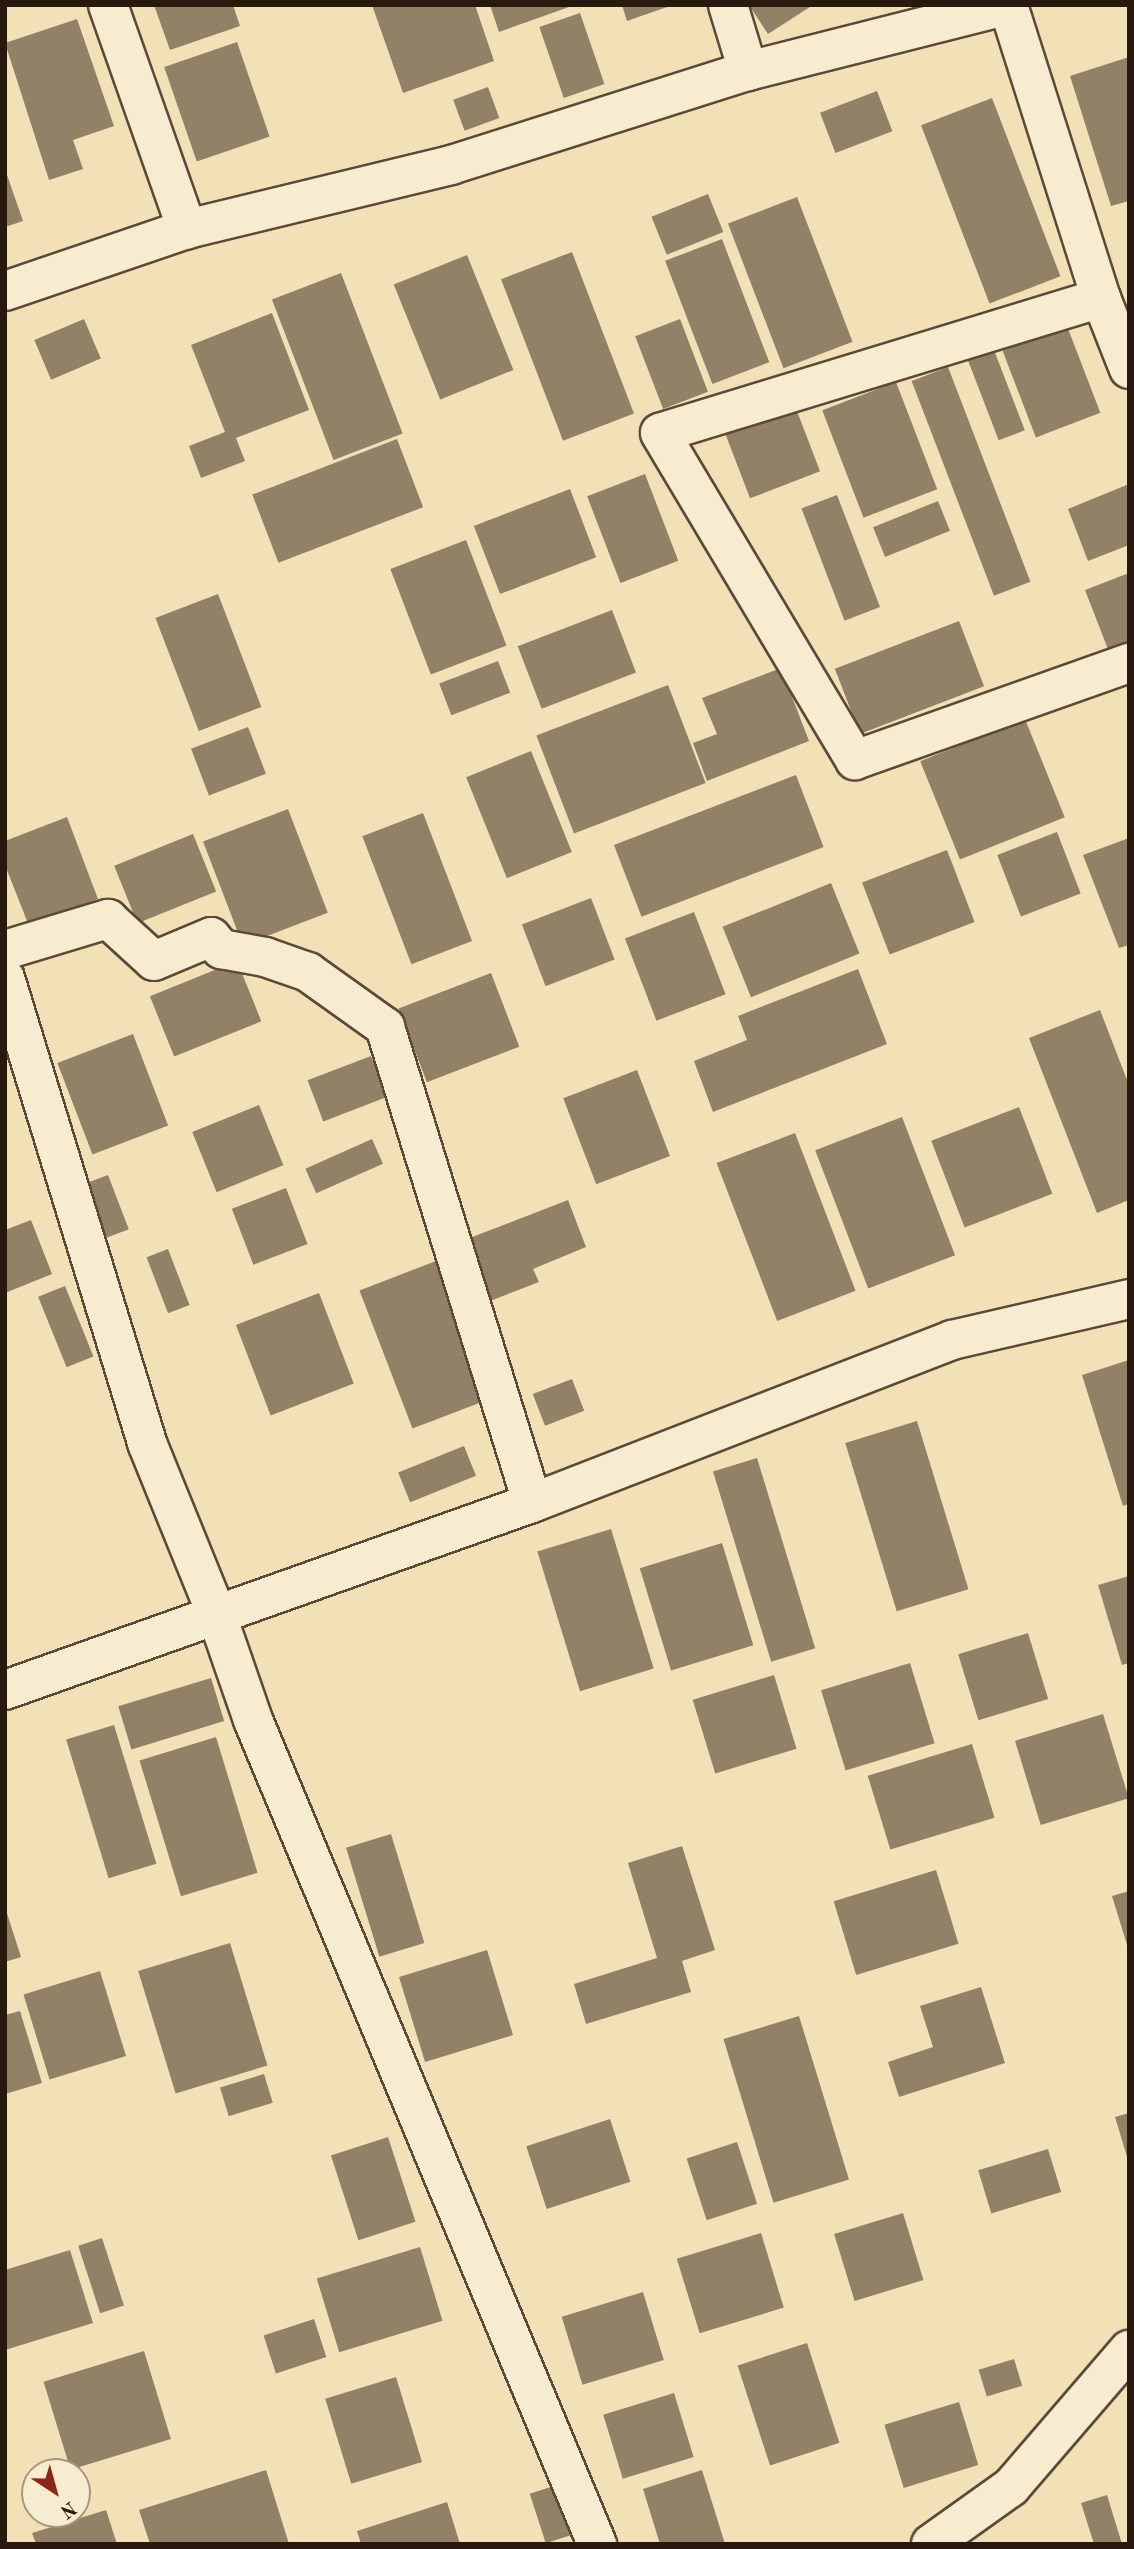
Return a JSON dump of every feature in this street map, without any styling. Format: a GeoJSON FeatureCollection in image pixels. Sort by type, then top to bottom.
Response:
{"type":"FeatureCollection","features":[{"type":"Feature","properties":{"kind":"street"},"geometry":{"type":"LineString","coordinates":[[108,5],[187,229]]}},
{"type":"Feature","properties":{"kind":"street"},"geometry":{"type":"LineString","coordinates":[[728,5],[748,71]]}},
{"type":"Feature","properties":{"kind":"street"},"geometry":{"type":"LineString","coordinates":[[5,291],[187,229],[451,165],[748,71],[1008,5],[1101,298],[1129,369]]}},
{"type":"Feature","properties":{"kind":"street"},"geometry":{"type":"LineString","coordinates":[[1101,298],[660,433],[855,760],[1129,663]]}},
{"type":"Feature","properties":{"kind":"street"},"geometry":{"type":"LineString","coordinates":[[5,950],[108,919],[154,961],[211,937],[221,949],[265,957],[307,972],[386,1027],[532,1503]]}},
{"type":"Feature","properties":{"kind":"street"},"geometry":{"type":"LineString","coordinates":[[5,978],[147,1443],[216,1613],[253,1720],[597,2544]]}},
{"type":"Feature","properties":{"kind":"street"},"geometry":{"type":"LineString","coordinates":[[5,1690],[532,1503],[952,1340],[1129,1299]]}},
{"type":"Feature","properties":{"kind":"street"},"geometry":{"type":"LineString","coordinates":[[931,2544],[1012,2487],[1129,2350]]}},
{"type":"Feature","properties":{"kind":"building"},"geometry":{"type":"Polygon","coordinates":[[[154,5],[233,5],[240,26],[170,50],[154,5]]]}},
{"type":"Feature","properties":{"kind":"building"},"geometry":{"type":"Polygon","coordinates":[[[372,5],[475,5],[494,61],[403,93],[372,5]]]}},
{"type":"Feature","properties":{"kind":"building"},"geometry":{"type":"Polygon","coordinates":[[[490,5],[568,5],[569,7],[499,32],[490,5]]]}},
{"type":"Feature","properties":{"kind":"building"},"geometry":{"type":"Polygon","coordinates":[[[622,5],[670,5],[670,6],[627,21],[622,5]]]}},
{"type":"Feature","properties":{"kind":"building"},"geometry":{"type":"Polygon","coordinates":[[[749,5],[813,5],[768,34],[749,5]]]}},
{"type":"Feature","properties":{"kind":"building"},"geometry":{"type":"Polygon","coordinates":[[[580,13],[604,84],[564,98],[539,27],[580,13]]]}},
{"type":"Feature","properties":{"kind":"building"},"geometry":{"type":"Polygon","coordinates":[[[77,19],[114,126],[73,140],[83,169],[49,180],[5,43],[77,19]]]}},
{"type":"Feature","properties":{"kind":"building"},"geometry":{"type":"Polygon","coordinates":[[[237,42],[270,137],[197,162],[164,67],[237,42]]]}},
{"type":"Feature","properties":{"kind":"building"},"geometry":{"type":"Polygon","coordinates":[[[1129,57],[1129,201],[1111,206],[1070,76],[1129,57]]]}},
{"type":"Feature","properties":{"kind":"building"},"geometry":{"type":"Polygon","coordinates":[[[488,87],[499,118],[465,131],[453,100],[488,87]]]}},
{"type":"Feature","properties":{"kind":"building"},"geometry":{"type":"Polygon","coordinates":[[[877,91],[892,131],[835,153],[820,113],[877,91]]]}},
{"type":"Feature","properties":{"kind":"building"},"geometry":{"type":"Polygon","coordinates":[[[992,98],[1060,276],[989,304],[921,125],[992,98]]]}},
{"type":"Feature","properties":{"kind":"building"},"geometry":{"type":"Polygon","coordinates":[[[5,169],[23,221],[5,227],[5,169]]]}},
{"type":"Feature","properties":{"kind":"building"},"geometry":{"type":"Polygon","coordinates":[[[708,194],[723,232],[667,255],[651,217],[708,194]]]}},
{"type":"Feature","properties":{"kind":"building"},"geometry":{"type":"Polygon","coordinates":[[[797,197],[853,342],[783,368],[728,224],[797,197]]]}},
{"type":"Feature","properties":{"kind":"building"},"geometry":{"type":"Polygon","coordinates":[[[722,239],[769,362],[712,384],[665,261],[722,239]]]}},
{"type":"Feature","properties":{"kind":"building"},"geometry":{"type":"Polygon","coordinates":[[[572,252],[634,414],[563,441],[501,279],[572,252]]]}},
{"type":"Feature","properties":{"kind":"building"},"geometry":{"type":"Polygon","coordinates":[[[467,255],[513,370],[440,400],[394,285],[467,255]]]}},
{"type":"Feature","properties":{"kind":"building"},"geometry":{"type":"Polygon","coordinates":[[[341,273],[403,434],[334,460],[272,300],[341,273]]]}},
{"type":"Feature","properties":{"kind":"building"},"geometry":{"type":"Polygon","coordinates":[[[272,313],[309,410],[236,438],[245,461],[201,478],[189,446],[225,432],[191,345],[272,313]]]}},
{"type":"Feature","properties":{"kind":"building"},"geometry":{"type":"Polygon","coordinates":[[[84,319],[101,359],[51,380],[34,340],[84,319]]]}},
{"type":"Feature","properties":{"kind":"building"},"geometry":{"type":"Polygon","coordinates":[[[680,319],[708,392],[663,409],[635,336],[680,319]]]}},
{"type":"Feature","properties":{"kind":"building"},"geometry":{"type":"Polygon","coordinates":[[[1067,326],[1100,413],[1036,438],[1003,351],[1067,326]]]}},
{"type":"Feature","properties":{"kind":"building"},"geometry":{"type":"Polygon","coordinates":[[[994,350],[1025,430],[999,440],[968,360],[994,350]]]}},
{"type":"Feature","properties":{"kind":"building"},"geometry":{"type":"Polygon","coordinates":[[[948,367],[1030,582],[994,596],[912,381],[948,367]]]}},
{"type":"Feature","properties":{"kind":"building"},"geometry":{"type":"Polygon","coordinates":[[[896,382],[937,489],[863,518],[822,410],[896,382]]]}},
{"type":"Feature","properties":{"kind":"building"},"geometry":{"type":"Polygon","coordinates":[[[795,406],[820,471],[750,498],[725,433],[795,406]]]}},
{"type":"Feature","properties":{"kind":"building"},"geometry":{"type":"Polygon","coordinates":[[[397,439],[423,507],[278,563],[252,495],[397,439]]]}},
{"type":"Feature","properties":{"kind":"building"},"geometry":{"type":"Polygon","coordinates":[[[645,474],[678,561],[620,583],[587,496],[645,474]]]}},
{"type":"Feature","properties":{"kind":"building"},"geometry":{"type":"Polygon","coordinates":[[[1129,484],[1129,545],[1088,561],[1068,509],[1129,484]]]}},
{"type":"Feature","properties":{"kind":"building"},"geometry":{"type":"Polygon","coordinates":[[[570,489],[596,557],[500,594],[474,526],[570,489]]]}},
{"type":"Feature","properties":{"kind":"building"},"geometry":{"type":"Polygon","coordinates":[[[837,495],[880,607],[845,621],[802,509],[837,495]]]}},
{"type":"Feature","properties":{"kind":"building"},"geometry":{"type":"Polygon","coordinates":[[[938,501],[950,531],[885,557],[873,527],[938,501]]]}},
{"type":"Feature","properties":{"kind":"building"},"geometry":{"type":"Polygon","coordinates":[[[466,540],[506,645],[431,675],[390,569],[466,540]]]}},
{"type":"Feature","properties":{"kind":"building"},"geometry":{"type":"Polygon","coordinates":[[[1129,573],[1129,650],[1111,657],[1085,590],[1129,573]]]}},
{"type":"Feature","properties":{"kind":"building"},"geometry":{"type":"Polygon","coordinates":[[[218,594],[261,707],[199,731],[155,618],[218,594]]]}},
{"type":"Feature","properties":{"kind":"building"},"geometry":{"type":"Polygon","coordinates":[[[612,610],[636,673],[542,709],[518,646],[612,610]]]}},
{"type":"Feature","properties":{"kind":"building"},"geometry":{"type":"Polygon","coordinates":[[[959,621],[984,686],[860,734],[835,669],[959,621]]]}},
{"type":"Feature","properties":{"kind":"building"},"geometry":{"type":"Polygon","coordinates":[[[498,661],[510,693],[451,715],[439,684],[498,661]]]}},
{"type":"Feature","properties":{"kind":"building"},"geometry":{"type":"Polygon","coordinates":[[[781,668],[809,741],[707,781],[693,743],[717,734],[702,698],[781,668]]]}},
{"type":"Feature","properties":{"kind":"building"},"geometry":{"type":"Polygon","coordinates":[[[668,685],[706,783],[574,834],[536,736],[668,685]]]}},
{"type":"Feature","properties":{"kind":"building"},"geometry":{"type":"Polygon","coordinates":[[[1025,719],[1065,817],[960,860],[920,761],[1025,719]]]}},
{"type":"Feature","properties":{"kind":"building"},"geometry":{"type":"Polygon","coordinates":[[[248,727],[266,774],[209,796],[191,749],[248,727]]]}},
{"type":"Feature","properties":{"kind":"building"},"geometry":{"type":"Polygon","coordinates":[[[531,751],[572,852],[507,878],[466,777],[531,751]]]}},
{"type":"Feature","properties":{"kind":"building"},"geometry":{"type":"Polygon","coordinates":[[[796,775],[824,847],[642,917],[614,845],[796,775]]]}},
{"type":"Feature","properties":{"kind":"building"},"geometry":{"type":"Polygon","coordinates":[[[288,809],[328,913],[243,945],[203,842],[288,809]]]}},
{"type":"Feature","properties":{"kind":"building"},"geometry":{"type":"Polygon","coordinates":[[[423,813],[472,941],[411,964],[362,836],[423,813]]]}},
{"type":"Feature","properties":{"kind":"building"},"geometry":{"type":"Polygon","coordinates":[[[67,817],[98,899],[29,926],[5,865],[5,841],[67,817]]]}},
{"type":"Feature","properties":{"kind":"building"},"geometry":{"type":"Polygon","coordinates":[[[1057,832],[1081,894],[1021,917],[997,855],[1057,832]]]}},
{"type":"Feature","properties":{"kind":"building"},"geometry":{"type":"Polygon","coordinates":[[[193,834],[216,891],[137,923],[114,866],[193,834]]]}},
{"type":"Feature","properties":{"kind":"building"},"geometry":{"type":"Polygon","coordinates":[[[1129,838],[1129,945],[1119,948],[1083,855],[1129,838]]]}},
{"type":"Feature","properties":{"kind":"building"},"geometry":{"type":"Polygon","coordinates":[[[947,850],[975,922],[890,954],[862,883],[947,850]]]}},
{"type":"Feature","properties":{"kind":"building"},"geometry":{"type":"Polygon","coordinates":[[[831,883],[859,953],[751,997],[723,927],[831,883]]]}},
{"type":"Feature","properties":{"kind":"building"},"geometry":{"type":"Polygon","coordinates":[[[591,898],[615,960],[546,986],[522,925],[591,898]]]}},
{"type":"Feature","properties":{"kind":"building"},"geometry":{"type":"Polygon","coordinates":[[[694,912],[726,994],[656,1021],[625,939],[694,912]]]}},
{"type":"Feature","properties":{"kind":"building"},"geometry":{"type":"Polygon","coordinates":[[[237,961],[261,1021],[174,1056],[150,996],[237,961]]]}},
{"type":"Feature","properties":{"kind":"building"},"geometry":{"type":"Polygon","coordinates":[[[858,969],[887,1044],[713,1112],[694,1061],[747,1040],[738,1016],[858,969]]]}},
{"type":"Feature","properties":{"kind":"building"},"geometry":{"type":"Polygon","coordinates":[[[491,973],[519,1047],[427,1082],[399,1008],[491,973]]]}},
{"type":"Feature","properties":{"kind":"building"},"geometry":{"type":"Polygon","coordinates":[[[1100,1010],[1129,1085],[1129,1200],[1097,1213],[1029,1038],[1100,1010]]]}},
{"type":"Feature","properties":{"kind":"building"},"geometry":{"type":"Polygon","coordinates":[[[133,1034],[168,1125],[93,1155],[57,1063],[133,1034]]]}},
{"type":"Feature","properties":{"kind":"building"},"geometry":{"type":"Polygon","coordinates":[[[371,1056],[387,1097],[323,1121],[308,1080],[371,1056]]]}},
{"type":"Feature","properties":{"kind":"building"},"geometry":{"type":"Polygon","coordinates":[[[637,1070],[670,1156],[596,1184],[563,1098],[637,1070]]]}},
{"type":"Feature","properties":{"kind":"building"},"geometry":{"type":"Polygon","coordinates":[[[259,1105],[283,1165],[217,1192],[192,1132],[259,1105]]]}},
{"type":"Feature","properties":{"kind":"building"},"geometry":{"type":"Polygon","coordinates":[[[1019,1107],[1052,1194],[965,1228],[931,1141],[1019,1107]]]}},
{"type":"Feature","properties":{"kind":"building"},"geometry":{"type":"Polygon","coordinates":[[[902,1117],[955,1255],[868,1288],[815,1150],[902,1117]]]}},
{"type":"Feature","properties":{"kind":"building"},"geometry":{"type":"Polygon","coordinates":[[[795,1133],[856,1291],[777,1321],[717,1163],[795,1133]]]}},
{"type":"Feature","properties":{"kind":"building"},"geometry":{"type":"Polygon","coordinates":[[[372,1139],[383,1164],[316,1193],[305,1169],[372,1139]]]}},
{"type":"Feature","properties":{"kind":"building"},"geometry":{"type":"Polygon","coordinates":[[[108,1175],[129,1229],[106,1238],[86,1184],[108,1175]]]}},
{"type":"Feature","properties":{"kind":"building"},"geometry":{"type":"Polygon","coordinates":[[[286,1188],[308,1244],[253,1265],[232,1209],[286,1188]]]}},
{"type":"Feature","properties":{"kind":"building"},"geometry":{"type":"Polygon","coordinates":[[[568,1200],[586,1247],[533,1269],[539,1282],[490,1301],[467,1239],[568,1200]]]}},
{"type":"Feature","properties":{"kind":"building"},"geometry":{"type":"Polygon","coordinates":[[[31,1220],[52,1274],[5,1293],[5,1230],[31,1220]]]}},
{"type":"Feature","properties":{"kind":"building"},"geometry":{"type":"Polygon","coordinates":[[[168,1249],[190,1305],[168,1313],[147,1257],[168,1249]]]}},
{"type":"Feature","properties":{"kind":"building"},"geometry":{"type":"Polygon","coordinates":[[[436,1261],[489,1399],[412,1429],[359,1290],[436,1261]]]}},
{"type":"Feature","properties":{"kind":"building"},"geometry":{"type":"Polygon","coordinates":[[[65,1286],[93,1356],[67,1367],[38,1297],[65,1286]]]}},
{"type":"Feature","properties":{"kind":"building"},"geometry":{"type":"Polygon","coordinates":[[[319,1293],[354,1384],[271,1415],[236,1325],[319,1293]]]}},
{"type":"Feature","properties":{"kind":"building"},"geometry":{"type":"Polygon","coordinates":[[[1129,1360],[1129,1504],[1123,1506],[1082,1375],[1129,1360]]]}},
{"type":"Feature","properties":{"kind":"building"},"geometry":{"type":"Polygon","coordinates":[[[572,1379],[584,1411],[545,1426],[533,1394],[572,1379]]]}},
{"type":"Feature","properties":{"kind":"building"},"geometry":{"type":"Polygon","coordinates":[[[917,1421],[968,1589],[897,1611],[845,1443],[917,1421]]]}},
{"type":"Feature","properties":{"kind":"building"},"geometry":{"type":"Polygon","coordinates":[[[464,1446],[476,1476],[410,1502],[398,1473],[464,1446]]]}},
{"type":"Feature","properties":{"kind":"building"},"geometry":{"type":"Polygon","coordinates":[[[757,1458],[815,1648],[771,1662],[713,1471],[757,1458]]]}},
{"type":"Feature","properties":{"kind":"building"},"geometry":{"type":"Polygon","coordinates":[[[611,1529],[654,1669],[580,1691],[537,1552],[611,1529]]]}},
{"type":"Feature","properties":{"kind":"building"},"geometry":{"type":"Polygon","coordinates":[[[722,1543],[753,1645],[671,1670],[640,1568],[722,1543]]]}},
{"type":"Feature","properties":{"kind":"building"},"geometry":{"type":"Polygon","coordinates":[[[1129,1576],[1129,1663],[1122,1665],[1098,1585],[1129,1576]]]}},
{"type":"Feature","properties":{"kind":"building"},"geometry":{"type":"Polygon","coordinates":[[[1028,1633],[1048,1699],[978,1720],[958,1654],[1028,1633]]]}},
{"type":"Feature","properties":{"kind":"building"},"geometry":{"type":"Polygon","coordinates":[[[910,1663],[935,1743],[846,1771],[821,1690],[910,1663]]]}},
{"type":"Feature","properties":{"kind":"building"},"geometry":{"type":"Polygon","coordinates":[[[774,1675],[797,1749],[715,1773],[693,1700],[774,1675]]]}},
{"type":"Feature","properties":{"kind":"building"},"geometry":{"type":"Polygon","coordinates":[[[211,1678],[224,1721],[131,1749],[118,1706],[211,1678]]]}},
{"type":"Feature","properties":{"kind":"building"},"geometry":{"type":"Polygon","coordinates":[[[1103,1714],[1129,1798],[1041,1825],[1015,1741],[1103,1714]]]}},
{"type":"Feature","properties":{"kind":"building"},"geometry":{"type":"Polygon","coordinates":[[[114,1725],[156,1864],[109,1878],[66,1740],[114,1725]]]}},
{"type":"Feature","properties":{"kind":"building"},"geometry":{"type":"Polygon","coordinates":[[[216,1737],[258,1873],[181,1896],[139,1760],[216,1737]]]}},
{"type":"Feature","properties":{"kind":"building"},"geometry":{"type":"Polygon","coordinates":[[[972,1744],[995,1818],[890,1850],[868,1776],[972,1744]]]}},
{"type":"Feature","properties":{"kind":"building"},"geometry":{"type":"Polygon","coordinates":[[[391,1834],[424,1943],[379,1957],[346,1848],[391,1834]]]}},
{"type":"Feature","properties":{"kind":"building"},"geometry":{"type":"Polygon","coordinates":[[[682,1846],[715,1950],[682,1961],[691,1992],[586,2024],[574,1984],[657,1958],[628,1863],[682,1846]]]}},
{"type":"Feature","properties":{"kind":"building"},"geometry":{"type":"Polygon","coordinates":[[[936,1870],[959,1944],[856,1975],[834,1901],[936,1870]]]}},
{"type":"Feature","properties":{"kind":"building"},"geometry":{"type":"Polygon","coordinates":[[[1129,1891],[1129,1948],[1128,1948],[1112,1896],[1129,1891]]]}},
{"type":"Feature","properties":{"kind":"building"},"geometry":{"type":"Polygon","coordinates":[[[5,1907],[21,1957],[5,1962],[5,1907]]]}},
{"type":"Feature","properties":{"kind":"building"},"geometry":{"type":"Polygon","coordinates":[[[230,1943],[267,2065],[176,2093],[138,1971],[230,1943]]]}},
{"type":"Feature","properties":{"kind":"building"},"geometry":{"type":"Polygon","coordinates":[[[487,1950],[513,2035],[425,2062],[399,1977],[487,1950]]]}},
{"type":"Feature","properties":{"kind":"building"},"geometry":{"type":"Polygon","coordinates":[[[100,1971],[126,2056],[50,2080],[23,1994],[100,1971]]]}},
{"type":"Feature","properties":{"kind":"building"},"geometry":{"type":"Polygon","coordinates":[[[981,1987],[1005,2063],[899,2097],[888,2062],[933,2047],[920,2006],[981,1987]]]}},
{"type":"Feature","properties":{"kind":"building"},"geometry":{"type":"Polygon","coordinates":[[[20,2011],[42,2083],[5,2094],[5,2015],[20,2011]]]}},
{"type":"Feature","properties":{"kind":"building"},"geometry":{"type":"Polygon","coordinates":[[[799,2016],[849,2180],[773,2203],[723,2039],[799,2016]]]}},
{"type":"Feature","properties":{"kind":"building"},"geometry":{"type":"Polygon","coordinates":[[[264,2074],[273,2103],[229,2116],[220,2087],[264,2074]]]}},
{"type":"Feature","properties":{"kind":"building"},"geometry":{"type":"Polygon","coordinates":[[[1129,2113],[1129,2160],[1128,2160],[1115,2117],[1129,2113]]]}},
{"type":"Feature","properties":{"kind":"building"},"geometry":{"type":"Polygon","coordinates":[[[610,2119],[630,2182],[547,2209],[526,2146],[610,2119]]]}},
{"type":"Feature","properties":{"kind":"building"},"geometry":{"type":"Polygon","coordinates":[[[388,2137],[416,2222],[358,2240],[331,2156],[388,2137]]]}},
{"type":"Feature","properties":{"kind":"building"},"geometry":{"type":"Polygon","coordinates":[[[737,2142],[757,2204],[707,2220],[687,2158],[737,2142]]]}},
{"type":"Feature","properties":{"kind":"building"},"geometry":{"type":"Polygon","coordinates":[[[1048,2149],[1061,2192],[991,2213],[978,2170],[1048,2149]]]}},
{"type":"Feature","properties":{"kind":"building"},"geometry":{"type":"Polygon","coordinates":[[[903,2213],[923,2280],[855,2301],[834,2234],[903,2213]]]}},
{"type":"Feature","properties":{"kind":"building"},"geometry":{"type":"Polygon","coordinates":[[[761,2233],[784,2308],[700,2333],[677,2259],[761,2233]]]}},
{"type":"Feature","properties":{"kind":"building"},"geometry":{"type":"Polygon","coordinates":[[[102,2238],[124,2306],[100,2313],[78,2246],[102,2238]]]}},
{"type":"Feature","properties":{"kind":"building"},"geometry":{"type":"Polygon","coordinates":[[[420,2247],[443,2321],[339,2352],[317,2279],[420,2247]]]}},
{"type":"Feature","properties":{"kind":"building"},"geometry":{"type":"Polygon","coordinates":[[[70,2250],[93,2323],[5,2350],[5,2270],[70,2250]]]}},
{"type":"Feature","properties":{"kind":"building"},"geometry":{"type":"Polygon","coordinates":[[[643,2292],[664,2360],[582,2385],[562,2317],[643,2292]]]}},
{"type":"Feature","properties":{"kind":"building"},"geometry":{"type":"Polygon","coordinates":[[[314,2319],[326,2357],[276,2373],[264,2335],[314,2319]]]}},
{"type":"Feature","properties":{"kind":"building"},"geometry":{"type":"Polygon","coordinates":[[[807,2343],[839,2443],[770,2465],[738,2366],[807,2343]]]}},
{"type":"Feature","properties":{"kind":"building"},"geometry":{"type":"Polygon","coordinates":[[[144,2351],[171,2439],[91,2463],[91,2458],[67,2458],[44,2382],[144,2351]]]}},
{"type":"Feature","properties":{"kind":"building"},"geometry":{"type":"Polygon","coordinates":[[[1014,2359],[1022,2386],[987,2397],[979,2370],[1014,2359]]]}},
{"type":"Feature","properties":{"kind":"building"},"geometry":{"type":"Polygon","coordinates":[[[396,2377],[422,2462],[351,2484],[325,2399],[396,2377]]]}},
{"type":"Feature","properties":{"kind":"building"},"geometry":{"type":"Polygon","coordinates":[[[674,2393],[694,2457],[623,2479],[603,2415],[674,2393]]]}},
{"type":"Feature","properties":{"kind":"building"},"geometry":{"type":"Polygon","coordinates":[[[959,2402],[978,2465],[904,2488],[884,2425],[959,2402]]]}},
{"type":"Feature","properties":{"kind":"building"},"geometry":{"type":"Polygon","coordinates":[[[266,2470],[289,2544],[150,2544],[139,2510],[266,2470]]]}},
{"type":"Feature","properties":{"kind":"building"},"geometry":{"type":"Polygon","coordinates":[[[702,2470],[725,2544],[660,2544],[643,2489],[702,2470]]]}},
{"type":"Feature","properties":{"kind":"building"},"geometry":{"type":"Polygon","coordinates":[[[563,2483],[579,2532],[546,2543],[530,2494],[563,2483]]]}},
{"type":"Feature","properties":{"kind":"building"},"geometry":{"type":"Polygon","coordinates":[[[1107,2495],[1122,2544],[1094,2544],[1081,2503],[1107,2495]]]}},
{"type":"Feature","properties":{"kind":"building"},"geometry":{"type":"Polygon","coordinates":[[[447,2502],[460,2544],[361,2544],[357,2531],[447,2502]]]}},
{"type":"Feature","properties":{"kind":"building"},"geometry":{"type":"Polygon","coordinates":[[[106,2510],[117,2544],[36,2544],[32,2533],[48,2528],[91,2528],[91,2515],[106,2510]]]}}]}
